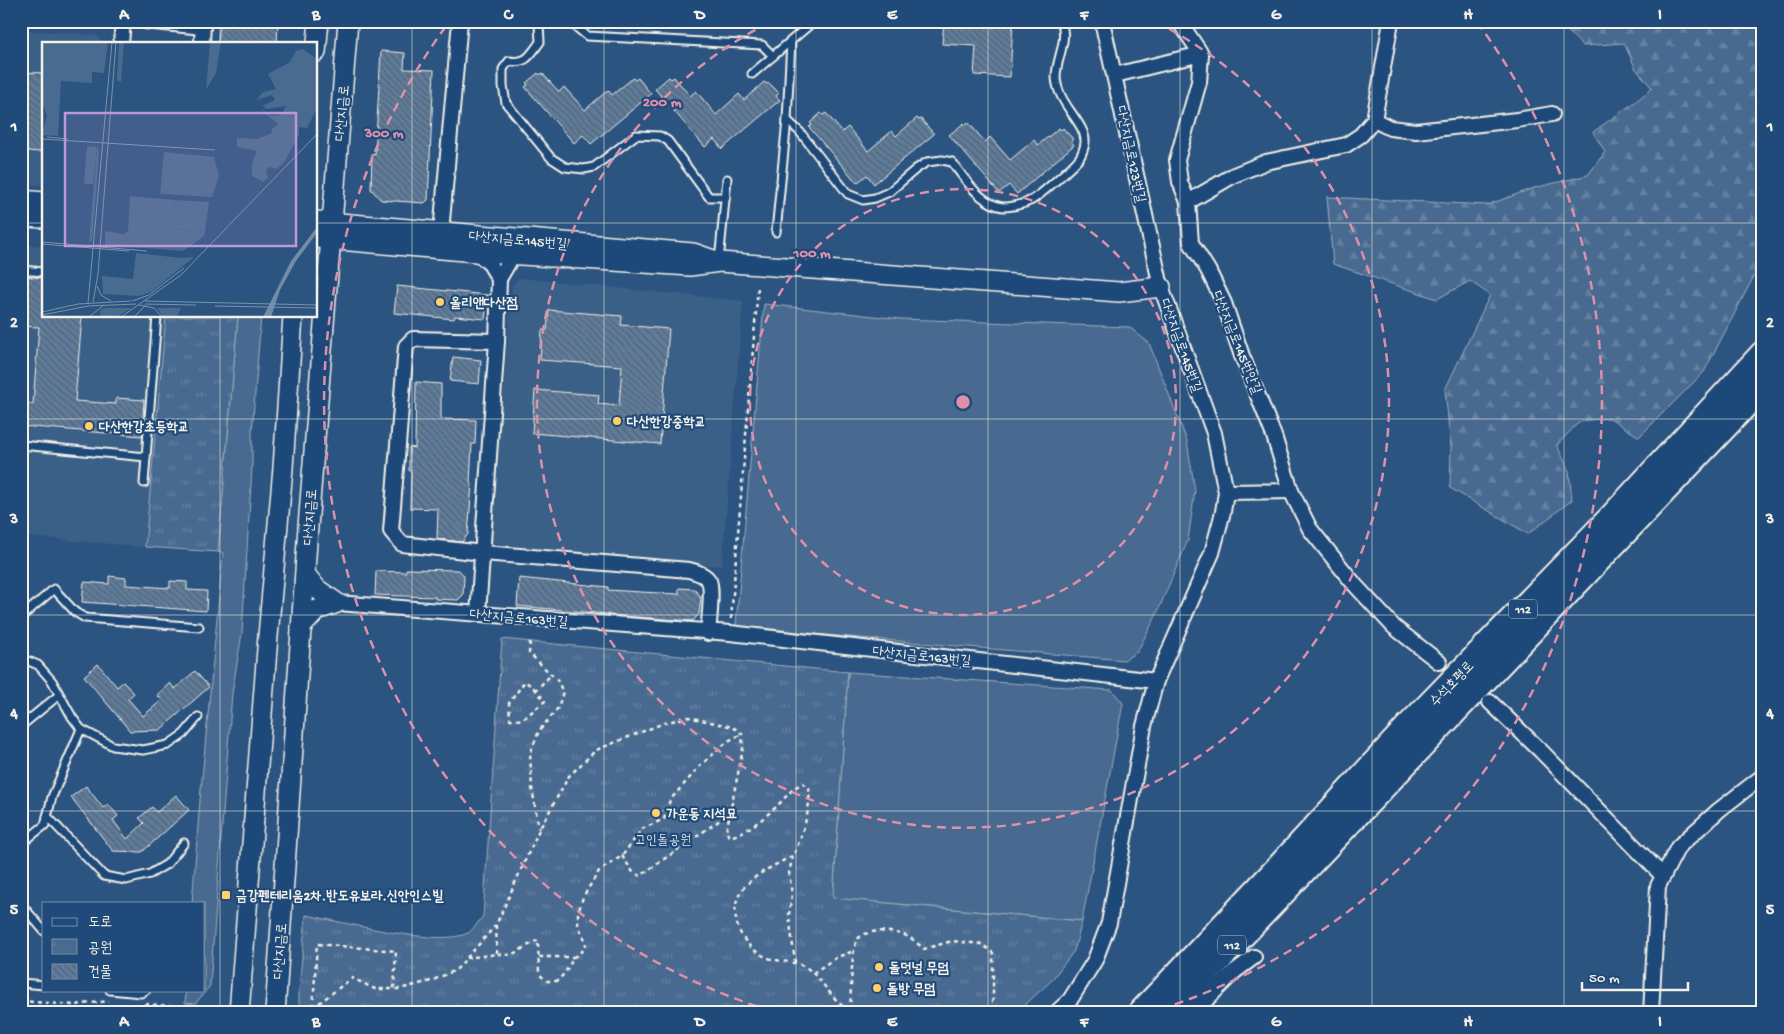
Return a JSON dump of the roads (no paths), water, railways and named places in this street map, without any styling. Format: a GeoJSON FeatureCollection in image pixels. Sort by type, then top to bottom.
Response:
{"type":"FeatureCollection","features":[{"type":"Feature","properties":{"kind":"highway","name":"수석호평로"},"geometry":{"type":"LineString","coordinates":[[1141,1013],[1409,726],[1611,518],[1763,354]]}},
{"type":"Feature","properties":{"kind":"highway","name":"수석호평로"},"geometry":{"type":"LineString","coordinates":[[1168,1013],[1763,386]]}},
{"type":"Feature","properties":{"kind":"street"},"geometry":{"type":"LineString","coordinates":[[121,42],[123,21]]}},
{"type":"Feature","properties":{"kind":"street"},"geometry":{"type":"LineString","coordinates":[[144,21],[203,24],[202,42]]}},
{"type":"Feature","properties":{"kind":"street"},"geometry":{"type":"LineString","coordinates":[[317,42],[319,21]]}},
{"type":"Feature","properties":{"kind":"street","name":"다산지금로"},"geometry":{"type":"LineString","coordinates":[[275,1013],[305,574],[324,230],[348,21]]}},
{"type":"Feature","properties":{"kind":"street"},"geometry":{"type":"LineString","coordinates":[[441,232],[460,21]]}},
{"type":"Feature","properties":{"kind":"street","name":"다산지금로123번길"},"geometry":{"type":"LineString","coordinates":[[1102,21],[1161,287]]}},
{"type":"Feature","properties":{"kind":"street"},"geometry":{"type":"LineString","coordinates":[[1115,75],[1201,54],[1179,21]]}},
{"type":"Feature","properties":{"kind":"street"},"geometry":{"type":"LineString","coordinates":[[1188,202],[1234,175],[1266,162],[1346,144],[1361,135],[1374,120],[1391,21]]}},
{"type":"Feature","properties":{"kind":"street","name":"다산지금로145번안길"},"geometry":{"type":"LineString","coordinates":[[1201,54],[1199,82],[1177,160],[1180,182],[1188,202],[1191,243],[1208,270],[1224,303],[1242,356],[1274,436],[1291,491],[1310,529],[1355,585],[1394,627],[1439,662]]}},
{"type":"Feature","properties":{"kind":"street"},"geometry":{"type":"LineString","coordinates":[[1374,120],[1390,128],[1416,131],[1517,120],[1552,114]]}},
{"type":"Feature","properties":{"kind":"street"},"geometry":{"type":"LineString","coordinates":[[21,200],[42,202]]}},
{"type":"Feature","properties":{"kind":"street"},"geometry":{"type":"LineString","coordinates":[[21,217],[42,218]]}},
{"type":"Feature","properties":{"kind":"street","name":"다산지금로145번길"},"geometry":{"type":"LineString","coordinates":[[324,230],[441,232],[693,252],[719,262]]}},
{"type":"Feature","properties":{"kind":"street","name":"다산지금로145번길"},"geometry":{"type":"LineString","coordinates":[[324,230],[476,252],[690,266],[719,262],[1119,292],[1161,287],[1214,433],[1226,492],[1212,554],[1156,681]]}},
{"type":"Feature","properties":{"kind":"street"},"geometry":{"type":"LineString","coordinates":[[476,252],[490,264],[499,279]]}},
{"type":"Feature","properties":{"kind":"street"},"geometry":{"type":"LineString","coordinates":[[478,614],[497,341],[499,279],[514,253]]}},
{"type":"Feature","properties":{"kind":"street"},"geometry":{"type":"LineString","coordinates":[[239,1013],[268,636],[284,468],[293,318]]}},
{"type":"Feature","properties":{"kind":"street"},"geometry":{"type":"LineString","coordinates":[[497,341],[412,339],[406,346],[391,532],[402,544],[483,553],[689,570],[702,574],[709,581],[711,589],[708,633]]}},
{"type":"Feature","properties":{"kind":"street"},"geometry":{"type":"LineString","coordinates":[[1226,492],[1291,491]]}},
{"type":"Feature","properties":{"kind":"street"},"geometry":{"type":"LineString","coordinates":[[305,574],[317,589],[337,603]]}},
{"type":"Feature","properties":{"kind":"street"},"geometry":{"type":"LineString","coordinates":[[301,627],[317,610],[337,603]]}},
{"type":"Feature","properties":{"kind":"street","name":"다산지금로163번길"},"geometry":{"type":"LineString","coordinates":[[337,603],[708,633],[730,633],[1156,681]]}},
{"type":"Feature","properties":{"kind":"street"},"geometry":{"type":"LineString","coordinates":[[1056,1013],[1070,1000],[1095,960],[1109,923],[1144,726],[1156,681]]}},
{"type":"Feature","properties":{"kind":"street"},"geometry":{"type":"LineString","coordinates":[[1490,702],[1567,777],[1663,876]]}},
{"type":"Feature","properties":{"kind":"street"},"geometry":{"type":"LineString","coordinates":[[1651,1013],[1658,886],[1678,847],[1719,810],[1763,776]]}},
{"type":"Feature","properties":{"kind":"street"},"geometry":{"type":"LineString","coordinates":[[1193,1013],[1234,972],[1254,956]]}},
{"type":"Feature","properties":{"kind":"lane"},"geometry":{"type":"LineString","coordinates":[[541,21],[539,24],[540,42],[526,60],[519,63],[509,61],[503,69],[503,86],[506,103],[551,158],[565,167],[584,169],[594,167],[636,135],[660,136],[668,141],[709,197],[726,197]]}},
{"type":"Feature","properties":{"kind":"lane"},"geometry":{"type":"LineString","coordinates":[[569,21],[587,36],[762,45],[773,56]]}},
{"type":"Feature","properties":{"kind":"lane"},"geometry":{"type":"LineString","coordinates":[[752,74],[814,21]]}},
{"type":"Feature","properties":{"kind":"lane"},"geometry":{"type":"LineString","coordinates":[[787,120],[800,132],[848,194],[863,200],[875,198],[888,192],[916,169],[928,162],[942,160],[952,162],[979,195],[999,206],[1014,206],[1032,200],[1049,187],[1080,157],[1085,143],[1083,130],[1060,96],[1056,77],[1063,43],[1061,21]]}},
{"type":"Feature","properties":{"kind":"lane"},"geometry":{"type":"LineString","coordinates":[[776,232],[787,120],[792,40]]}},
{"type":"Feature","properties":{"kind":"lane"},"geometry":{"type":"LineString","coordinates":[[719,262],[727,179]]}},
{"type":"Feature","properties":{"kind":"lane"},"geometry":{"type":"LineString","coordinates":[[21,270],[42,272]]}},
{"type":"Feature","properties":{"kind":"lane"},"geometry":{"type":"LineString","coordinates":[[144,483],[157,318]]}},
{"type":"Feature","properties":{"kind":"lane"},"geometry":{"type":"LineString","coordinates":[[21,445],[146,456]]}},
{"type":"Feature","properties":{"kind":"lane"},"geometry":{"type":"LineString","coordinates":[[21,617],[54,589],[75,612],[85,618],[199,628]]}},
{"type":"Feature","properties":{"kind":"lane"},"geometry":{"type":"LineString","coordinates":[[21,658],[38,665],[52,681],[81,729],[113,746],[143,750],[168,745],[184,734],[198,717]]}},
{"type":"Feature","properties":{"kind":"lane"},"geometry":{"type":"LineString","coordinates":[[21,726],[59,695]]}},
{"type":"Feature","properties":{"kind":"lane"},"geometry":{"type":"LineString","coordinates":[[21,844],[45,825],[52,797],[81,729]]}},
{"type":"Feature","properties":{"kind":"lane"},"geometry":{"type":"LineString","coordinates":[[47,816],[104,876],[126,880],[150,874],[167,864],[184,843]]}},
{"type":"Feature","properties":{"kind":"lane"},"geometry":{"type":"LineString","coordinates":[[21,904],[42,929]]}},
{"type":"Feature","properties":{"kind":"lane"},"geometry":{"type":"LineString","coordinates":[[21,983],[42,985]]}},
{"type":"Feature","properties":{"kind":"tunnel"},"geometry":{"type":"LineString","coordinates":[[1439,662],[1490,702]]}},
{"type":"Feature","properties":{"kind":"place","name":"올리앤다산점"},"geometry":{"type":"Point","coordinates":[440,302]}},
{"type":"Feature","properties":{"kind":"place","name":"다산한강중학교"},"geometry":{"type":"Point","coordinates":[617,421]}},
{"type":"Feature","properties":{"kind":"place","name":"다산한강초등학교"},"geometry":{"type":"Point","coordinates":[89,426]}},
{"type":"Feature","properties":{"kind":"place","name":"가운동 지석묘"},"geometry":{"type":"Point","coordinates":[656,813]}},
{"type":"Feature","properties":{"kind":"place","name":"금강펜테리움2차.반도유보라.신안인스빌"},"geometry":{"type":"Point","coordinates":[226,895]}},
{"type":"Feature","properties":{"kind":"place","name":"돌덧널 무덤"},"geometry":{"type":"Point","coordinates":[879,967]}},
{"type":"Feature","properties":{"kind":"place","name":"돌방 무덤"},"geometry":{"type":"Point","coordinates":[877,988]}},
{"type":"Feature","properties":{"kind":"park label","name":"고인돌공원"},"geometry":{"type":"Point","coordinates":[663,839]}}]}
